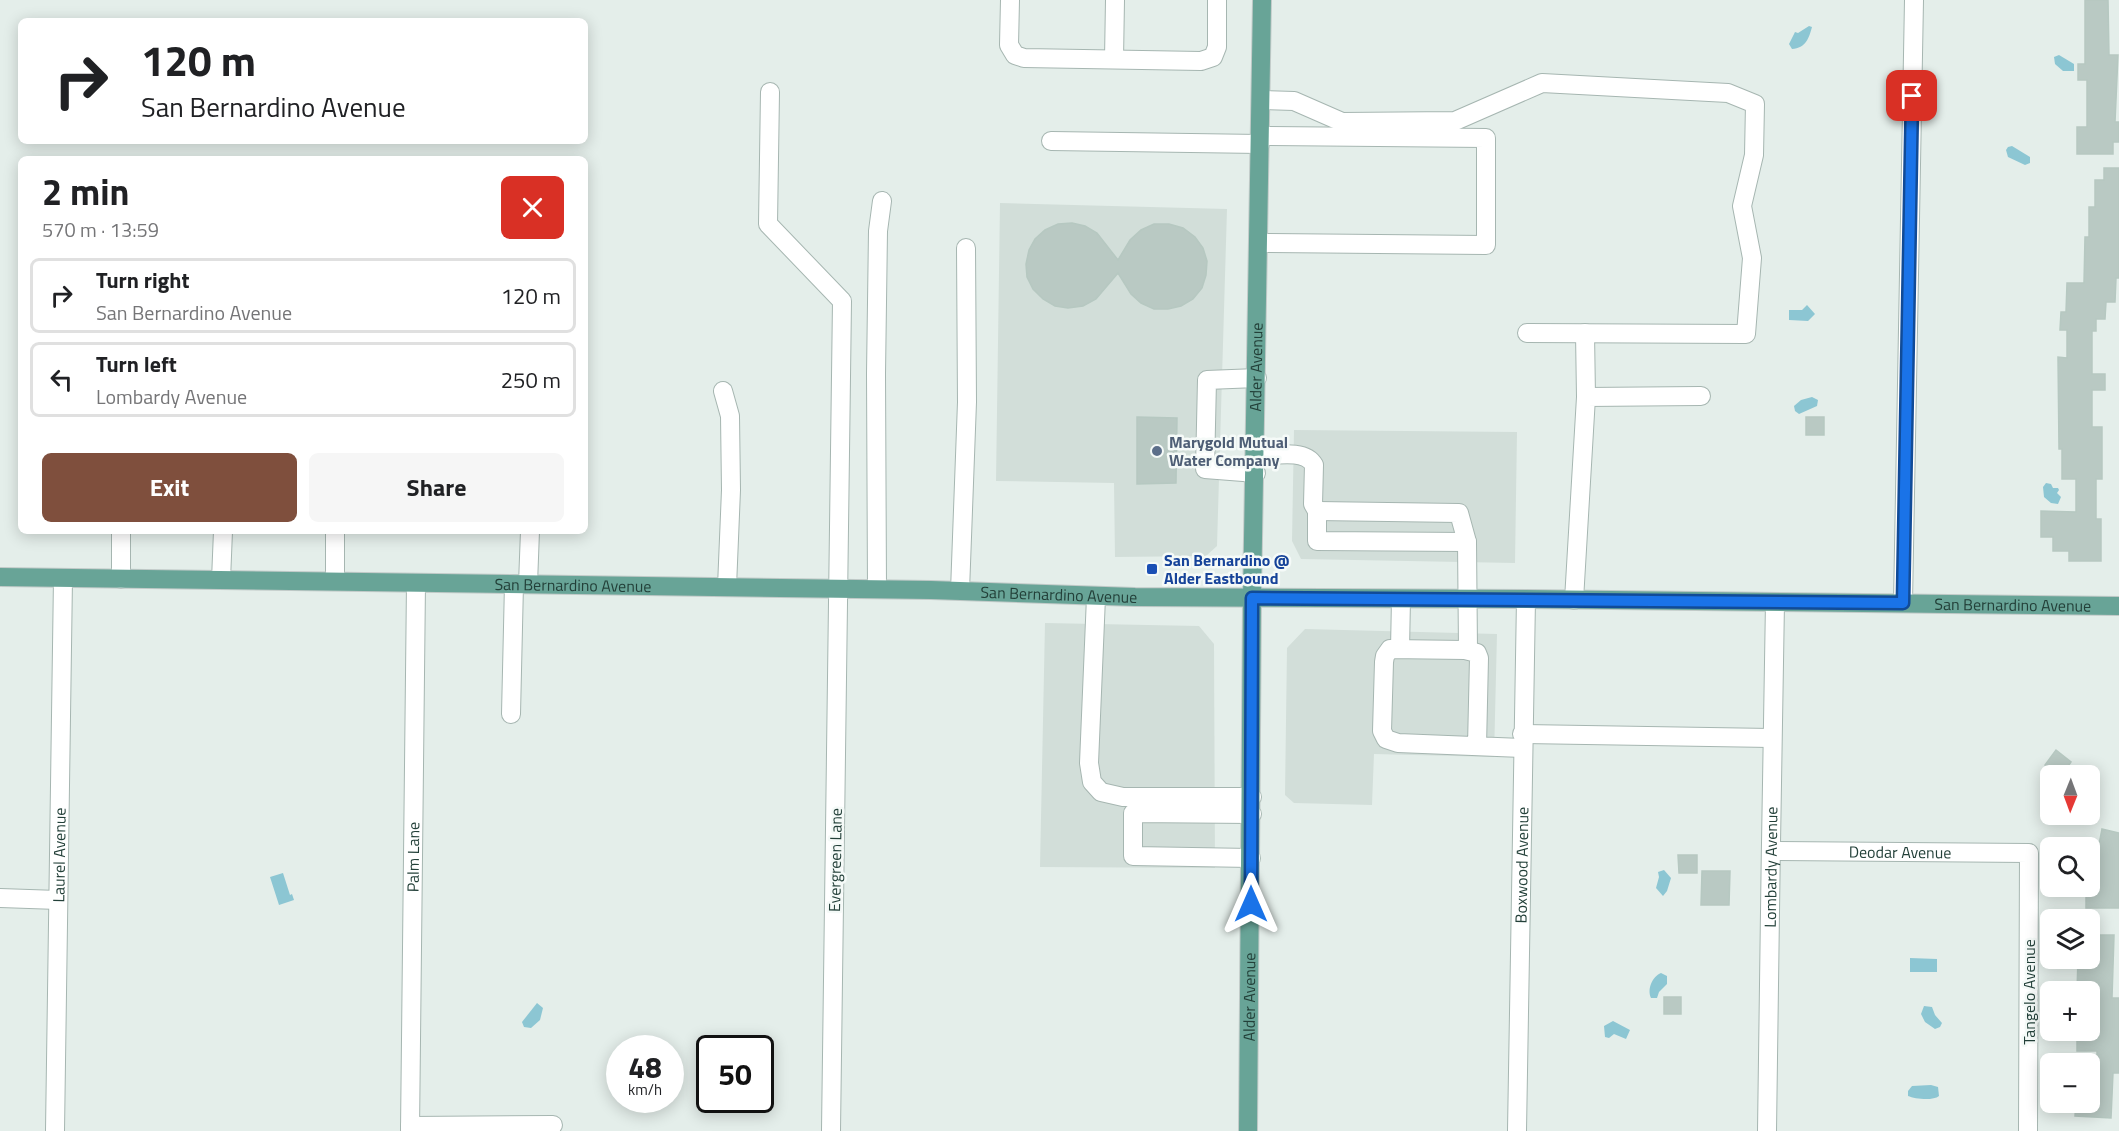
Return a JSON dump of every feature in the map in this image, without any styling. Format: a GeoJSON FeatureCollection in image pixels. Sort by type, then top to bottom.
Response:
{"type":"FeatureCollection","features":[{"type":"Feature","properties":{"kind":"main road","name":"Alder Avenue"},"geometry":{"type":"LineString","coordinates":[[1248,1131],[1252,598],[1262,0]]}},
{"type":"Feature","properties":{"kind":"main road","name":"San Bernardino Avenue"},"geometry":{"type":"LineString","coordinates":[[0,577],[960,591],[1096,597],[2119,606]]}},
{"type":"Feature","properties":{"kind":"street"},"geometry":{"type":"LineString","coordinates":[[1010,0],[1009,45],[1015,55],[1024,58],[1202,61],[1213,57],[1218,47],[1217,0]]}},
{"type":"Feature","properties":{"kind":"street"},"geometry":{"type":"LineString","coordinates":[[1114,0],[1114,59]]}},
{"type":"Feature","properties":{"kind":"street"},"geometry":{"type":"LineString","coordinates":[[1903,603],[1914,0]]}},
{"type":"Feature","properties":{"kind":"street"},"geometry":{"type":"LineString","coordinates":[[1261,100],[1294,100],[1342,122],[1455,122],[1542,83],[1728,93],[1755,104],[1754,155],[1742,206],[1752,258],[1746,334],[1527,333]]}},
{"type":"Feature","properties":{"kind":"street","name":"Evergreen Lane"},"geometry":{"type":"LineString","coordinates":[[770,92],[768,224],[842,300],[831,1131]]}},
{"type":"Feature","properties":{"kind":"street"},"geometry":{"type":"LineString","coordinates":[[1051,141],[1486,138],[1486,245],[1259,243]]}},
{"type":"Feature","properties":{"kind":"street"},"geometry":{"type":"LineString","coordinates":[[877,590],[876,374],[878,231],[882,201]]}},
{"type":"Feature","properties":{"kind":"street"},"geometry":{"type":"LineString","coordinates":[[960,591],[967,402],[966,248]]}},
{"type":"Feature","properties":{"kind":"street"},"geometry":{"type":"LineString","coordinates":[[1574,600],[1586,397],[1586,333]]}},
{"type":"Feature","properties":{"kind":"street"},"geometry":{"type":"LineString","coordinates":[[1257,378],[1207,380],[1205,469],[1256,464],[1300,455],[1312,460],[1317,541],[1467,542]]}},
{"type":"Feature","properties":{"kind":"street"},"geometry":{"type":"LineString","coordinates":[[723,391],[730,416],[731,490],[727,587]]}},
{"type":"Feature","properties":{"kind":"street"},"geometry":{"type":"LineString","coordinates":[[1586,397],[1701,396]]}},
{"type":"Feature","properties":{"kind":"street"},"geometry":{"type":"LineString","coordinates":[[1317,512],[1459,513],[1467,542],[1468,650]]}},
{"type":"Feature","properties":{"kind":"street"},"geometry":{"type":"LineString","coordinates":[[121,534],[121,579]]}},
{"type":"Feature","properties":{"kind":"street"},"geometry":{"type":"LineString","coordinates":[[221,580],[223,534]]}},
{"type":"Feature","properties":{"kind":"street"},"geometry":{"type":"LineString","coordinates":[[334,581],[336,534]]}},
{"type":"Feature","properties":{"kind":"street"},"geometry":{"type":"LineString","coordinates":[[511,714],[521,584],[529,534]]}},
{"type":"Feature","properties":{"kind":"street","name":"Laurel Avenue"},"geometry":{"type":"LineString","coordinates":[[55,1131],[63,578]]}},
{"type":"Feature","properties":{"kind":"street","name":"Palm Lane"},"geometry":{"type":"LineString","coordinates":[[410,1129],[416,583]]}},
{"type":"Feature","properties":{"kind":"street"},"geometry":{"type":"LineString","coordinates":[[1096,597],[1089,763],[1092,782],[1101,792],[1123,797],[1252,806]]}},
{"type":"Feature","properties":{"kind":"street"},"geometry":{"type":"LineString","coordinates":[[1400,650],[1401,599]]}},
{"type":"Feature","properties":{"kind":"street","name":"Boxwood Avenue"},"geometry":{"type":"LineString","coordinates":[[1517,1131],[1526,599]]}},
{"type":"Feature","properties":{"kind":"street","name":"Lombardy Avenue"},"geometry":{"type":"LineString","coordinates":[[1767,1131],[1771,738],[1775,602]]}},
{"type":"Feature","properties":{"kind":"street"},"geometry":{"type":"LineString","coordinates":[[1477,746],[1479,658],[1476,653],[1468,650],[1390,649],[1385,656],[1383,736],[1398,743],[1477,746],[1522,741],[1771,738]]}},
{"type":"Feature","properties":{"kind":"street"},"geometry":{"type":"LineString","coordinates":[[1251,858],[1133,856],[1133,813],[1193,814],[1252,806]]}},
{"type":"Feature","properties":{"kind":"street","name":"Deodar Avenue"},"geometry":{"type":"LineString","coordinates":[[1771,851],[2029,853]]}},
{"type":"Feature","properties":{"kind":"street","name":"Tangelo Avenue"},"geometry":{"type":"LineString","coordinates":[[2028,1131],[2029,853]]}},
{"type":"Feature","properties":{"kind":"street"},"geometry":{"type":"LineString","coordinates":[[0,898],[58,900]]}},
{"type":"Feature","properties":{"kind":"street"},"geometry":{"type":"LineString","coordinates":[[410,1129],[553,1125]]}},
{"type":"Feature","properties":{"kind":"shaded area"},"geometry":{"type":"Polygon","coordinates":[[[1000,203],[1227,209],[1217,546],[1206,556],[1115,557],[1114,483],[996,481],[1000,203]]]}},
{"type":"Feature","properties":{"kind":"shaded area"},"geometry":{"type":"Polygon","coordinates":[[[1294,430],[1517,432],[1515,563],[1301,559],[1292,541],[1294,430]]]}},
{"type":"Feature","properties":{"kind":"shaded area"},"geometry":{"type":"Polygon","coordinates":[[[1045,623],[1199,626],[1214,644],[1215,868],[1040,867],[1045,623]]]}},
{"type":"Feature","properties":{"kind":"shaded area"},"geometry":{"type":"Polygon","coordinates":[[[1305,629],[1497,634],[1494,757],[1374,754],[1372,805],[1294,803],[1285,795],[1287,648],[1305,629]]]}},
{"type":"Feature","properties":{"kind":"water"},"geometry":{"type":"Polygon","coordinates":[[[1809,26],[1812,27],[1806,42],[1801,47],[1792,49],[1789,44],[1795,32],[1798,33],[1809,26]]]}},
{"type":"Feature","properties":{"kind":"water"},"geometry":{"type":"Polygon","coordinates":[[[2059,55],[2074,64],[2074,71],[2063,71],[2055,64],[2054,57],[2059,55]]]}},
{"type":"Feature","properties":{"kind":"water"},"geometry":{"type":"Polygon","coordinates":[[[2012,146],[2030,157],[2030,163],[2025,165],[2008,157],[2006,150],[2012,146]]]}},
{"type":"Feature","properties":{"kind":"water"},"geometry":{"type":"Polygon","coordinates":[[[1807,305],[1815,314],[1808,321],[1789,320],[1789,310],[1802,310],[1807,305]]]}},
{"type":"Feature","properties":{"kind":"water"},"geometry":{"type":"Polygon","coordinates":[[[1812,397],[1818,400],[1817,406],[1799,414],[1795,411],[1794,406],[1801,400],[1812,397]]]}},
{"type":"Feature","properties":{"kind":"water"},"geometry":{"type":"Polygon","coordinates":[[[2046,483],[2051,484],[2053,488],[2058,488],[2057,493],[2061,497],[2058,504],[2051,503],[2044,497],[2043,487],[2046,483]]]}},
{"type":"Feature","properties":{"kind":"water"},"geometry":{"type":"Polygon","coordinates":[[[1664,870],[1671,878],[1663,896],[1656,888],[1658,872],[1664,870]]]}},
{"type":"Feature","properties":{"kind":"water"},"geometry":{"type":"Polygon","coordinates":[[[283,873],[290,895],[292,894],[294,900],[279,905],[270,877],[283,873]]]}},
{"type":"Feature","properties":{"kind":"water"},"geometry":{"type":"Polygon","coordinates":[[[1910,958],[1937,959],[1937,972],[1910,972],[1910,958]]]}},
{"type":"Feature","properties":{"kind":"water"},"geometry":{"type":"Polygon","coordinates":[[[1661,973],[1667,976],[1667,984],[1659,992],[1657,998],[1651,998],[1651,984],[1661,973]]]}},
{"type":"Feature","properties":{"kind":"water"},"geometry":{"type":"Polygon","coordinates":[[[537,1003],[543,1008],[540,1020],[531,1028],[524,1027],[522,1022],[537,1003]]]}},
{"type":"Feature","properties":{"kind":"water"},"geometry":{"type":"Polygon","coordinates":[[[1924,1006],[1932,1007],[1942,1023],[1940,1027],[1935,1029],[1925,1022],[1921,1014],[1924,1006]]]}},
{"type":"Feature","properties":{"kind":"water"},"geometry":{"type":"Polygon","coordinates":[[[1613,1021],[1630,1030],[1626,1039],[1614,1034],[1609,1038],[1605,1037],[1604,1026],[1613,1021]]]}},
{"type":"Feature","properties":{"kind":"water"},"geometry":{"type":"Polygon","coordinates":[[[1912,1086],[1938,1087],[1939,1096],[1924,1099],[1908,1096],[1908,1091],[1912,1086]]]}},
{"type":"Feature","properties":{"kind":"building"},"geometry":{"type":"Polygon","coordinates":[[[2085,0],[2108,0],[2109,55],[2118,55],[2115,122],[2119,122],[2119,142],[2113,142],[2113,154],[2077,154],[2077,127],[2087,127],[2087,80],[2078,80],[2078,64],[2085,64],[2085,0]]]}},
{"type":"Feature","properties":{"kind":"building"},"geometry":{"type":"Polygon","coordinates":[[[2104,168],[2119,168],[2119,278],[2116,278],[2115,302],[2106,302],[2105,319],[2096,319],[2096,331],[2092,331],[2092,374],[2105,374],[2105,390],[2092,390],[2092,427],[2102,427],[2102,479],[2096,479],[2096,519],[2101,519],[2101,561],[2069,561],[2069,551],[2053,551],[2053,537],[2041,537],[2041,511],[2076,512],[2076,479],[2062,479],[2062,449],[2059,449],[2058,357],[2067,358],[2067,330],[2060,330],[2061,312],[2066,312],[2067,283],[2084,283],[2085,237],[2089,237],[2089,207],[2095,207],[2095,180],[2104,180],[2104,168]]]}},
{"type":"Feature","properties":{"kind":"building"},"geometry":{"type":"Polygon","coordinates":[[[1072,223],[1085,226],[1097,233],[1118,260],[1130,240],[1141,230],[1154,224],[1169,224],[1183,228],[1195,237],[1203,248],[1207,261],[1202,288],[1193,299],[1181,306],[1154,309],[1141,303],[1131,294],[1118,273],[1096,299],[1083,306],[1068,308],[1055,306],[1033,289],[1027,277],[1026,264],[1029,250],[1035,239],[1045,230],[1058,224],[1072,223]]]}},
{"type":"Feature","properties":{"kind":"building","name":"Marygold Mutual Water Company"},"geometry":{"type":"Polygon","coordinates":[[[1137,417],[1177,418],[1176,483],[1137,484],[1137,417]]]}},
{"type":"Feature","properties":{"kind":"building"},"geometry":{"type":"Polygon","coordinates":[[[1806,417],[1824,417],[1824,435],[1806,435],[1806,417]]]}},
{"type":"Feature","properties":{"kind":"building"},"geometry":{"type":"Polygon","coordinates":[[[2056,750],[2071,762],[2069,765],[2045,765],[2056,750]]]}},
{"type":"Feature","properties":{"kind":"building"},"geometry":{"type":"Polygon","coordinates":[[[2102,829],[2119,833],[2119,908],[2086,908],[2086,897],[2100,897],[2102,829]]]}},
{"type":"Feature","properties":{"kind":"building"},"geometry":{"type":"Polygon","coordinates":[[[1678,855],[1697,855],[1697,873],[1679,873],[1678,855]]]}},
{"type":"Feature","properties":{"kind":"building"},"geometry":{"type":"Polygon","coordinates":[[[1702,871],[1730,871],[1729,905],[1701,905],[1702,871]]]}},
{"type":"Feature","properties":{"kind":"building"},"geometry":{"type":"Polygon","coordinates":[[[2100,935],[2114,935],[2112,998],[2119,998],[2119,1073],[2113,1073],[2111,1118],[2075,1116],[2075,1113],[2100,1113],[2100,1053],[2077,1051],[2077,1041],[2100,1041],[2100,981],[2077,981],[2078,969],[2100,969],[2100,935]]]}},
{"type":"Feature","properties":{"kind":"building"},"geometry":{"type":"Polygon","coordinates":[[[1664,997],[1681,997],[1681,1014],[1664,1014],[1664,997]]]}},
{"type":"Feature","properties":{"kind":"place","name":"Marygold Mutual Water Company"},"geometry":{"type":"Point","coordinates":[1157,451]}},
{"type":"Feature","properties":{"kind":"place","name":"San Bernardino @ Alder Eastbound"},"geometry":{"type":"Point","coordinates":[1152,569]}},
{"type":"Feature","properties":{"kind":"route"},"geometry":{"type":"LineString","coordinates":[[1251,904],[1252,598],[1903,603],[1912,96]]}}]}
